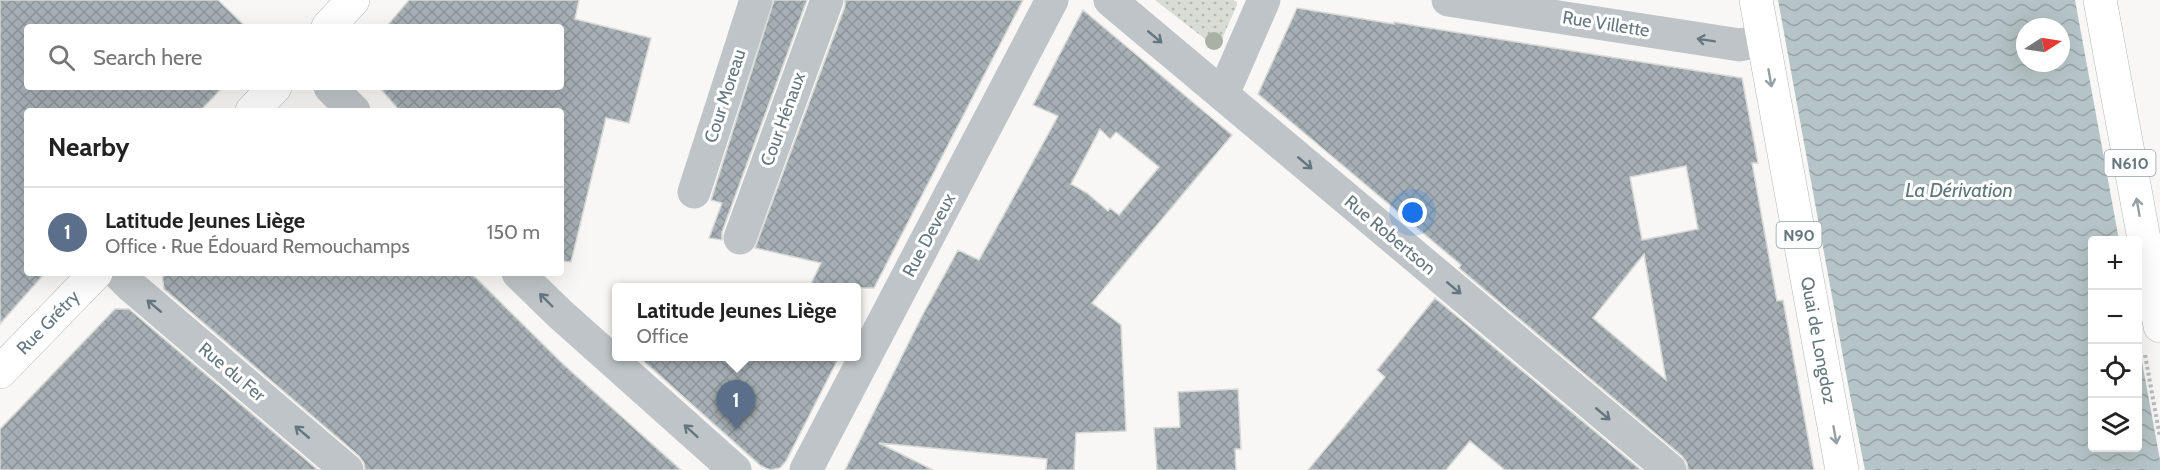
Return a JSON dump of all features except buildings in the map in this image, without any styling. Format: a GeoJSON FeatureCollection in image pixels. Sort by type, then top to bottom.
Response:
{"type":"FeatureCollection","features":[{"type":"Feature","properties":{"kind":"main road"},"geometry":{"type":"LineString","coordinates":[[331,24],[353,0]]}},
{"type":"Feature","properties":{"kind":"main road","name":"Quai de Longdoz"},"geometry":{"type":"LineString","coordinates":[[1756,0],[1842,470]]}},
{"type":"Feature","properties":{"kind":"main road","name":"N610"},"geometry":{"type":"LineString","coordinates":[[2104,1],[2152,338]]}},
{"type":"Feature","properties":{"kind":"main road"},"geometry":{"type":"LineString","coordinates":[[255,108],[272,90]]}},
{"type":"Feature","properties":{"kind":"main road","name":"Rue Grétry"},"geometry":{"type":"LineString","coordinates":[[0,372],[93,276]]}},
{"type":"Feature","properties":{"kind":"street","name":"Cour Moreau"},"geometry":{"type":"LineString","coordinates":[[694,192],[756,0]]}},
{"type":"Feature","properties":{"kind":"street","name":"Cour Hénaux"},"geometry":{"type":"LineString","coordinates":[[740,238],[827,0]]}},
{"type":"Feature","properties":{"kind":"street","name":"Rue Deveux"},"geometry":{"type":"LineString","coordinates":[[806,470],[1053,0]]}},
{"type":"Feature","properties":{"kind":"street","name":"Rue Robertson"},"geometry":{"type":"LineString","coordinates":[[1110,0],[1670,470]]}},
{"type":"Feature","properties":{"kind":"street"},"geometry":{"type":"LineString","coordinates":[[1223,94],[1264,0]]}},
{"type":"Feature","properties":{"kind":"street","name":"Rue Villette"},"geometry":{"type":"LineString","coordinates":[[1448,0],[1740,45],[1763,40]]}},
{"type":"Feature","properties":{"kind":"street"},"geometry":{"type":"LineString","coordinates":[[333,90],[351,108]]}},
{"type":"Feature","properties":{"kind":"street","name":"Rue du Fer"},"geometry":{"type":"LineString","coordinates":[[121,276],[347,470]]}},
{"type":"Feature","properties":{"kind":"street"},"geometry":{"type":"LineString","coordinates":[[521,276],[612,360]]}},
{"type":"Feature","properties":{"kind":"street"},"geometry":{"type":"LineString","coordinates":[[613,361],[735,470]]}},
{"type":"Feature","properties":{"kind":"path"},"geometry":{"type":"LineString","coordinates":[[2152,338],[2160,437]]}},
{"type":"Feature","properties":{"kind":"shaded area"},"geometry":{"type":"Polygon","coordinates":[[[1155,0],[1233,0],[1237,2],[1237,5],[1221,41],[1214,46],[1155,0]]]}},
{"type":"Feature","properties":{"kind":"water","name":"La Dérivation"},"geometry":{"type":"Polygon","coordinates":[[[1778,0],[2075,0],[2118,236],[2088,236],[2088,452],[2142,452],[2142,362],[2160,470],[1865,470],[1778,0]]]}},
{"type":"Feature","properties":{"kind":"place","name":"Latitude Jeunes Liège"},"geometry":{"type":"Point","coordinates":[736,430]}}]}
